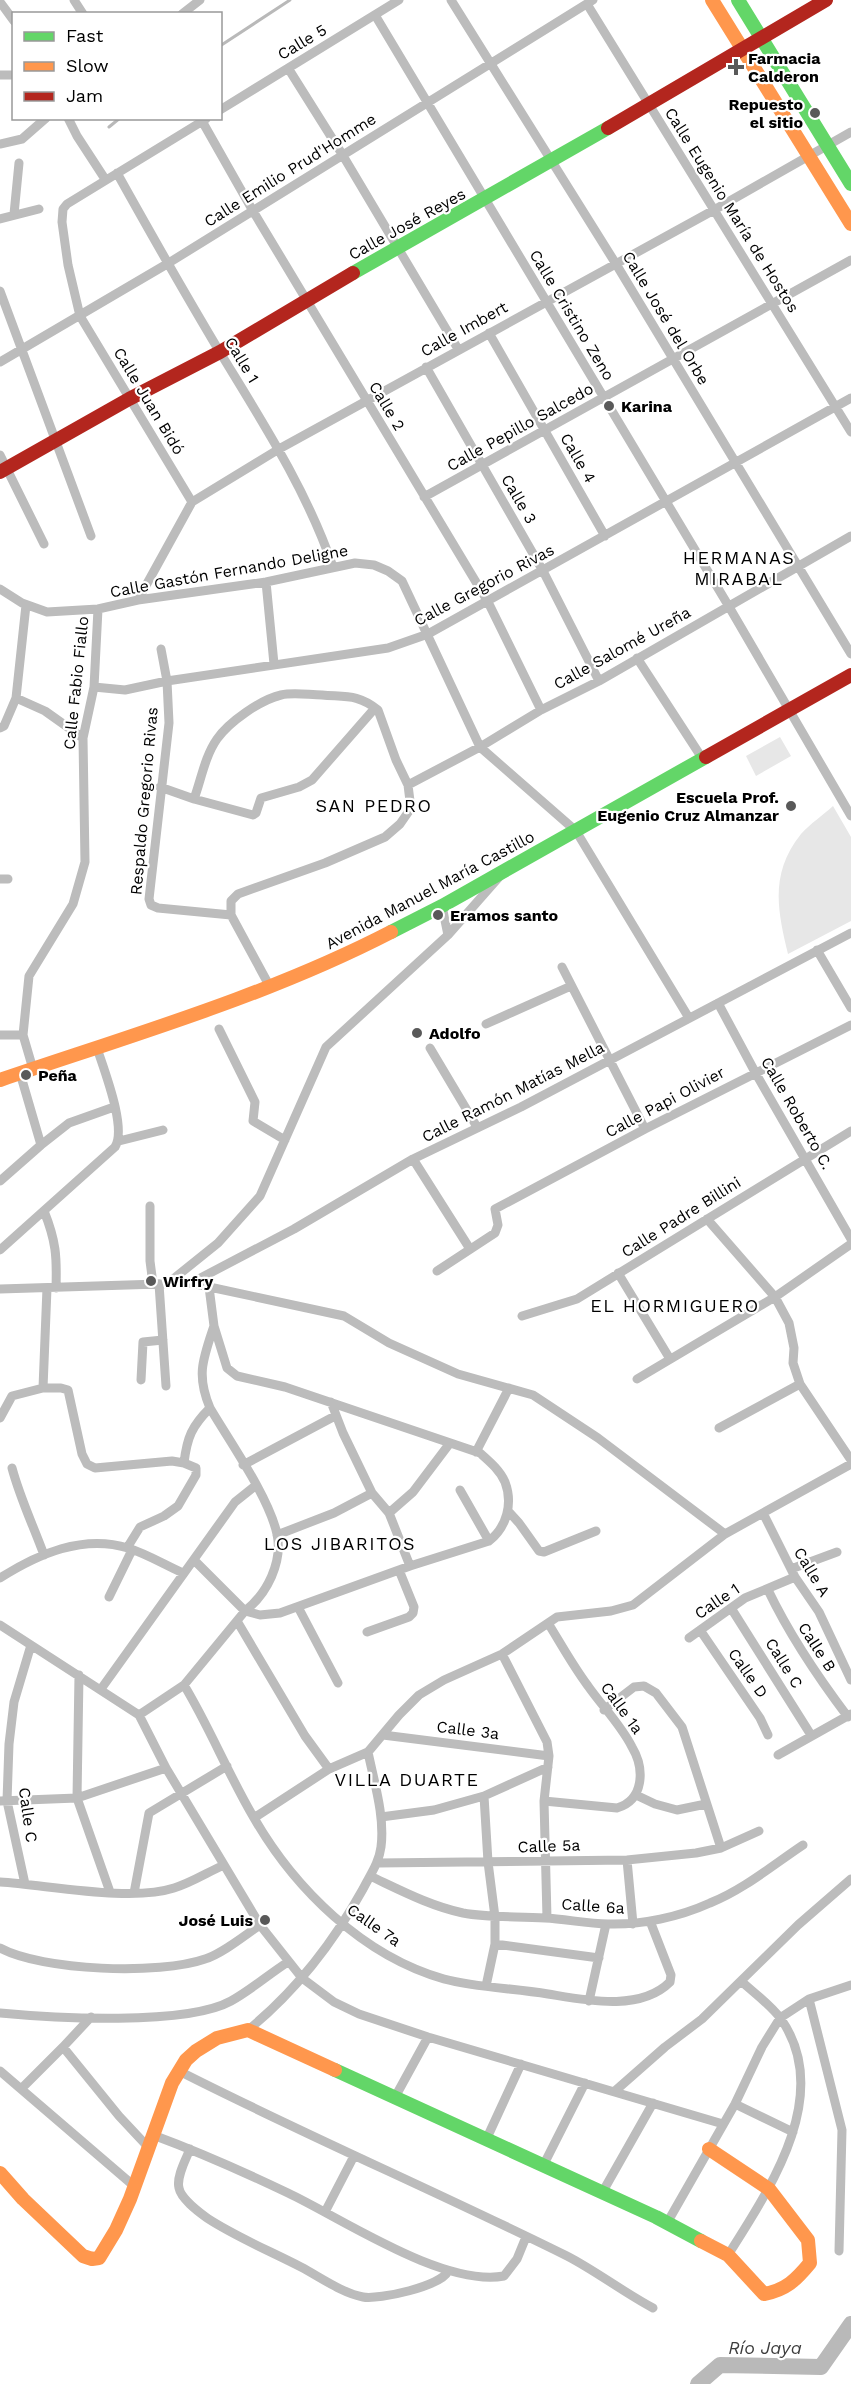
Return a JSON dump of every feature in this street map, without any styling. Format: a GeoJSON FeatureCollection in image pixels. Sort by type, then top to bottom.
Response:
{"type":"FeatureCollection","features":[{"type":"Feature","properties":{"kind":"street"},"geometry":{"type":"LineString","coordinates":[[185,12],[200,0]]}},
{"type":"Feature","properties":{"kind":"street","name":"Calle 5"},"geometry":{"type":"LineString","coordinates":[[222,109],[399,0]]}},
{"type":"Feature","properties":{"kind":"street","name":"Calle José del Orbe"},"geometry":{"type":"LineString","coordinates":[[451,0],[616,264],[851,654]]}},
{"type":"Feature","properties":{"kind":"street"},"geometry":{"type":"LineString","coordinates":[[712,0],[851,224]]}},
{"type":"Feature","properties":{"kind":"street"},"geometry":{"type":"LineString","coordinates":[[738,0],[851,184]]}},
{"type":"Feature","properties":{"kind":"street","name":"Calle José Reyes"},"geometry":{"type":"LineString","coordinates":[[2,465],[55,441],[129,399],[220,352],[396,247],[552,161],[826,0]]}},
{"type":"Feature","properties":{"kind":"street"},"geometry":{"type":"LineString","coordinates":[[0,2],[12,18]]}},
{"type":"Feature","properties":{"kind":"street","name":"Calle Emilio Prud'Homme"},"geometry":{"type":"LineString","coordinates":[[0,362],[167,264],[590,2]]}},
{"type":"Feature","properties":{"kind":"street","name":"Calle Eugenio María de Hostos"},"geometry":{"type":"LineString","coordinates":[[590,2],[649,105],[851,432]]}},
{"type":"Feature","properties":{"kind":"street","name":"Calle Cristino Zeno"},"geometry":{"type":"LineString","coordinates":[[375,15],[728,605],[787,710],[851,816]]}},
{"type":"Feature","properties":{"kind":"street"},"geometry":{"type":"LineString","coordinates":[[288,68],[458,349]]}},
{"type":"Feature","properties":{"kind":"street"},"geometry":{"type":"LineString","coordinates":[[0,144],[22,139],[44,120]]}},
{"type":"Feature","properties":{"kind":"street"},"geometry":{"type":"LineString","coordinates":[[69,120],[105,179],[204,120]]}},
{"type":"Feature","properties":{"kind":"street","name":"Calle 2"},"geometry":{"type":"LineString","coordinates":[[204,120],[253,211],[488,602],[541,710]]}},
{"type":"Feature","properties":{"kind":"street","name":"Calle Imbert"},"geometry":{"type":"LineString","coordinates":[[138,600],[192,502],[279,449],[714,210],[851,132]]}},
{"type":"Feature","properties":{"kind":"street"},"geometry":{"type":"LineString","coordinates":[[14,214],[19,163]]}},
{"type":"Feature","properties":{"kind":"street","name":"Calle 1"},"geometry":{"type":"LineString","coordinates":[[117,173],[167,264],[279,449],[323,537],[333,567]]}},
{"type":"Feature","properties":{"kind":"street","name":"Calle Juan Bidó"},"geometry":{"type":"LineString","coordinates":[[105,179],[63,209],[62,222],[68,265],[80,316],[192,502]]}},
{"type":"Feature","properties":{"kind":"street"},"geometry":{"type":"LineString","coordinates":[[0,219],[39,209]]}},
{"type":"Feature","properties":{"kind":"street","name":"Calle Pepillo Salcedo"},"geometry":{"type":"LineString","coordinates":[[424,497],[851,260]]}},
{"type":"Feature","properties":{"kind":"street"},"geometry":{"type":"LineString","coordinates":[[0,291],[91,536]]}},
{"type":"Feature","properties":{"kind":"street","name":"Calle 4"},"geometry":{"type":"LineString","coordinates":[[489,333],[605,536]]}},
{"type":"Feature","properties":{"kind":"street","name":"Calle 3"},"geometry":{"type":"LineString","coordinates":[[426,367],[543,571],[599,681]]}},
{"type":"Feature","properties":{"kind":"street","name":"Calle Gregorio Rivas"},"geometry":{"type":"LineString","coordinates":[[94,687],[125,690],[167,681],[388,648],[428,634],[851,398]]}},
{"type":"Feature","properties":{"kind":"street"},"geometry":{"type":"LineString","coordinates":[[2,465],[44,544]]}},
{"type":"Feature","properties":{"kind":"street","name":"Calle Salomé Ureña"},"geometry":{"type":"LineString","coordinates":[[408,785],[480,747],[541,710],[599,681],[851,536]]}},
{"type":"Feature","properties":{"kind":"street","name":"Calle Gastón Fernando Deligne"},"geometry":{"type":"LineString","coordinates":[[0,589],[26,605],[47,612],[98,609],[138,600],[266,582],[355,563],[374,565],[388,570],[402,581],[480,747],[576,831],[689,1018]]}},
{"type":"Feature","properties":{"kind":"street"},"geometry":{"type":"LineString","coordinates":[[266,582],[274,664]]}},
{"type":"Feature","properties":{"kind":"street"},"geometry":{"type":"LineString","coordinates":[[0,728],[4,726],[16,698],[26,605]]}},
{"type":"Feature","properties":{"kind":"street","name":"Calle Fabio Fiallo"},"geometry":{"type":"LineString","coordinates":[[41,1145],[27,1071],[23,1035],[29,976],[73,904],[85,862],[83,738],[94,687],[98,609]]}},
{"type":"Feature","properties":{"kind":"street","name":"Respaldo Gregorio Rivas"},"geometry":{"type":"LineString","coordinates":[[161,649],[167,681],[169,723],[149,899],[151,905],[158,908],[231,915]]}},
{"type":"Feature","properties":{"kind":"street"},"geometry":{"type":"LineString","coordinates":[[637,658],[702,758]]}},
{"type":"Feature","properties":{"kind":"street","name":"Avenida Manuel María Castillo"},"geometry":{"type":"LineString","coordinates":[[0,1080],[270,987],[337,960],[442,906],[851,675]]}},
{"type":"Feature","properties":{"kind":"street"},"geometry":{"type":"LineString","coordinates":[[194,799],[217,740],[229,726],[252,709],[280,695],[361,698],[378,710],[396,760],[408,785],[409,811],[400,825],[385,837],[325,863],[238,894],[231,901],[231,915],[270,987]]}},
{"type":"Feature","properties":{"kind":"street"},"geometry":{"type":"LineString","coordinates":[[16,698],[45,711],[83,738]]}},
{"type":"Feature","properties":{"kind":"street"},"geometry":{"type":"LineString","coordinates":[[160,787],[253,815],[256,813],[258,801],[261,798],[299,787],[312,780],[375,708]]}},
{"type":"Feature","properties":{"kind":"street"},"geometry":{"type":"LineString","coordinates":[[160,1284],[218,1243],[260,1196],[326,1047],[448,935],[504,871]]}},
{"type":"Feature","properties":{"kind":"street"},"geometry":{"type":"LineString","coordinates":[[442,906],[448,935]]}},
{"type":"Feature","properties":{"kind":"street","name":"Calle Ramón Matías Mella"},"geometry":{"type":"LineString","coordinates":[[191,1283],[294,1229],[413,1159],[477,1126],[521,1107],[851,933]]}},
{"type":"Feature","properties":{"kind":"street"},"geometry":{"type":"LineString","coordinates":[[817,950],[851,1008]]}},
{"type":"Feature","properties":{"kind":"street"},"geometry":{"type":"LineString","coordinates":[[561,967],[645,1128]]}},
{"type":"Feature","properties":{"kind":"street"},"geometry":{"type":"LineString","coordinates":[[486,1024],[571,986]]}},
{"type":"Feature","properties":{"kind":"street","name":"Calle Roberto C."},"geometry":{"type":"LineString","coordinates":[[718,1003],[851,1239]]}},
{"type":"Feature","properties":{"kind":"street","name":"Calle Papi Olivier"},"geometry":{"type":"LineString","coordinates":[[470,1250],[495,1233],[498,1225],[495,1209],[645,1128],[851,1025]]}},
{"type":"Feature","properties":{"kind":"street"},"geometry":{"type":"LineString","coordinates":[[219,1029],[255,1102],[253,1121],[285,1140]]}},
{"type":"Feature","properties":{"kind":"street"},"geometry":{"type":"LineString","coordinates":[[0,1035],[23,1035]]}},
{"type":"Feature","properties":{"kind":"street"},"geometry":{"type":"LineString","coordinates":[[0,1250],[119,1141],[114,1107],[97,1048]]}},
{"type":"Feature","properties":{"kind":"street"},"geometry":{"type":"LineString","coordinates":[[430,1048],[477,1126]]}},
{"type":"Feature","properties":{"kind":"street"},"geometry":{"type":"LineString","coordinates":[[2,1178],[69,1123],[114,1107]]}},
{"type":"Feature","properties":{"kind":"street"},"geometry":{"type":"LineString","coordinates":[[119,1141],[163,1130]]}},
{"type":"Feature","properties":{"kind":"street","name":"Calle Padre Billini"},"geometry":{"type":"LineString","coordinates":[[522,1316],[576,1299],[851,1131]]}},
{"type":"Feature","properties":{"kind":"street"},"geometry":{"type":"LineString","coordinates":[[413,1159],[470,1250],[437,1271]]}},
{"type":"Feature","properties":{"kind":"street"},"geometry":{"type":"LineString","coordinates":[[150,1206],[150,1261],[160,1284],[166,1386]]}},
{"type":"Feature","properties":{"kind":"street"},"geometry":{"type":"LineString","coordinates":[[43,1388],[57,1256],[54,1237],[44,1211]]}},
{"type":"Feature","properties":{"kind":"street"},"geometry":{"type":"LineString","coordinates":[[254,1818],[328,1769],[368,1752],[419,1695],[444,1680],[502,1654],[556,1617],[612,1611],[633,1605],[724,1534],[851,1462],[800,1384],[793,1363],[794,1348],[789,1323],[775,1297],[707,1219]]}},
{"type":"Feature","properties":{"kind":"street"},"geometry":{"type":"LineString","coordinates":[[637,1379],[775,1297],[851,1244]]}},
{"type":"Feature","properties":{"kind":"street"},"geometry":{"type":"LineString","coordinates":[[618,1273],[670,1359]]}},
{"type":"Feature","properties":{"kind":"street"},"geometry":{"type":"LineString","coordinates":[[0,1289],[191,1283],[344,1316],[389,1344],[458,1374],[533,1395],[598,1437],[724,1534]]}},
{"type":"Feature","properties":{"kind":"street"},"geometry":{"type":"LineString","coordinates":[[194,1560],[245,1611],[260,1615],[280,1613],[410,1566],[489,1541],[498,1534],[508,1512],[505,1482],[480,1453],[285,1387],[237,1376],[227,1368],[214,1326],[209,1287]]}},
{"type":"Feature","properties":{"kind":"street"},"geometry":{"type":"LineString","coordinates":[[139,1715],[184,1685],[245,1611],[257,1602],[273,1574],[277,1558],[277,1535],[269,1509],[210,1408],[203,1390],[201,1377],[203,1359],[214,1326]]}},
{"type":"Feature","properties":{"kind":"street"},"geometry":{"type":"LineString","coordinates":[[141,1380],[143,1342],[163,1340]]}},
{"type":"Feature","properties":{"kind":"street"},"geometry":{"type":"LineString","coordinates":[[718,1428],[800,1384]]}},
{"type":"Feature","properties":{"kind":"street"},"geometry":{"type":"LineString","coordinates":[[0,1418],[12,1396],[43,1388],[61,1388],[68,1390],[82,1454],[87,1464],[95,1468],[172,1461],[193,1466],[197,1471],[185,1497],[178,1506],[164,1516],[140,1527],[108,1597]]}},
{"type":"Feature","properties":{"kind":"street"},"geometry":{"type":"LineString","coordinates":[[476,1452],[508,1388]]}},
{"type":"Feature","properties":{"kind":"street"},"geometry":{"type":"LineString","coordinates":[[331,1402],[335,1416],[372,1493],[389,1513],[410,1566]]}},
{"type":"Feature","properties":{"kind":"street"},"geometry":{"type":"LineString","coordinates":[[184,1463],[186,1444],[195,1423],[210,1408]]}},
{"type":"Feature","properties":{"kind":"street"},"geometry":{"type":"LineString","coordinates":[[243,1464],[335,1416]]}},
{"type":"Feature","properties":{"kind":"street"},"geometry":{"type":"LineString","coordinates":[[389,1513],[413,1492],[450,1443]]}},
{"type":"Feature","properties":{"kind":"street"},"geometry":{"type":"LineString","coordinates":[[12,1468],[20,1497],[44,1555]]}},
{"type":"Feature","properties":{"kind":"street"},"geometry":{"type":"LineString","coordinates":[[101,1689],[236,1502],[255,1485]]}},
{"type":"Feature","properties":{"kind":"street"},"geometry":{"type":"LineString","coordinates":[[460,1490],[489,1541]]}},
{"type":"Feature","properties":{"kind":"street"},"geometry":{"type":"LineString","coordinates":[[277,1535],[334,1513],[372,1493]]}},
{"type":"Feature","properties":{"kind":"street"},"geometry":{"type":"LineString","coordinates":[[508,1512],[539,1551],[544,1552],[596,1531]]}},
{"type":"Feature","properties":{"kind":"street","name":"Calle A"},"geometry":{"type":"LineString","coordinates":[[763,1513],[793,1573],[819,1612],[851,1680]]}},
{"type":"Feature","properties":{"kind":"street"},"geometry":{"type":"LineString","coordinates":[[0,1578],[44,1555],[78,1543],[99,1543],[130,1549],[183,1573]]}},
{"type":"Feature","properties":{"kind":"street","name":"Calle 1"},"geometry":{"type":"LineString","coordinates":[[689,1638],[745,1598],[768,1590],[793,1573],[837,1552]]}},
{"type":"Feature","properties":{"kind":"street"},"geometry":{"type":"LineString","coordinates":[[367,1632],[409,1617],[413,1613],[414,1607],[399,1570]]}},
{"type":"Feature","properties":{"kind":"street","name":"Calle B"},"geometry":{"type":"LineString","coordinates":[[768,1590],[788,1632],[807,1662],[849,1715]]}},
{"type":"Feature","properties":{"kind":"street"},"geometry":{"type":"LineString","coordinates":[[298,1607],[338,1683]]}},
{"type":"Feature","properties":{"kind":"street","name":"Calle C"},"geometry":{"type":"LineString","coordinates":[[731,1608],[811,1735]]}},
{"type":"Feature","properties":{"kind":"street"},"geometry":{"type":"LineString","coordinates":[[237,1622],[304,1736],[328,1769]]}},
{"type":"Feature","properties":{"kind":"street","name":"Calle 1a"},"geometry":{"type":"LineString","coordinates":[[548,1623],[604,1710],[633,1747],[640,1781],[636,1795]]}},
{"type":"Feature","properties":{"kind":"street"},"geometry":{"type":"LineString","coordinates":[[0,1625],[139,1715],[166,1768],[260,1925],[302,1978],[334,2001],[359,2014],[428,2037],[723,2124]]}},
{"type":"Feature","properties":{"kind":"street","name":"Calle D"},"geometry":{"type":"LineString","coordinates":[[700,1630],[760,1718],[768,1735]]}},
{"type":"Feature","properties":{"kind":"street","name":"Calle C"},"geometry":{"type":"LineString","coordinates":[[25,1884],[4,1801],[14,1702],[31,1645]]}},
{"type":"Feature","properties":{"kind":"street"},"geometry":{"type":"LineString","coordinates":[[502,1654],[547,1742],[549,1756],[544,1801],[547,1918]]}},
{"type":"Feature","properties":{"kind":"street"},"geometry":{"type":"LineString","coordinates":[[78,1675],[77,1798],[110,1892]]}},
{"type":"Feature","properties":{"kind":"street","name":"Calle 7a"},"geometry":{"type":"LineString","coordinates":[[184,1685],[202,1715],[254,1818],[290,1873],[344,1923],[386,1953],[415,1968],[445,1979],[486,1986],[589,2001],[629,2000],[657,1993],[670,1982],[671,1975],[650,1921]]}},
{"type":"Feature","properties":{"kind":"street"},"geometry":{"type":"LineString","coordinates":[[604,1710],[634,1687],[644,1686],[656,1693],[682,1727],[721,1848]]}},
{"type":"Feature","properties":{"kind":"street"},"geometry":{"type":"LineString","coordinates":[[778,1755],[849,1715]]}},
{"type":"Feature","properties":{"kind":"street","name":"Calle 3a"},"geometry":{"type":"LineString","coordinates":[[383,1735],[549,1756]]}},
{"type":"Feature","properties":{"kind":"street"},"geometry":{"type":"LineString","coordinates":[[0,2173],[23,2199],[83,2256],[92,2259],[99,2258],[120,2221],[167,2090],[178,2071],[189,2058],[210,2042],[248,2030],[285,1998],[344,1923],[378,1863],[381,1847],[381,1817],[368,1752]]}},
{"type":"Feature","properties":{"kind":"street"},"geometry":{"type":"LineString","coordinates":[[134,1893],[147,1817],[153,1809],[227,1766]]}},
{"type":"Feature","properties":{"kind":"street"},"geometry":{"type":"LineString","coordinates":[[381,1817],[434,1810],[484,1796],[548,1767]]}},
{"type":"Feature","properties":{"kind":"street"},"geometry":{"type":"LineString","coordinates":[[4,1801],[77,1798],[166,1768]]}},
{"type":"Feature","properties":{"kind":"street"},"geometry":{"type":"LineString","coordinates":[[544,1801],[617,1808],[627,1805],[636,1795],[655,1804],[677,1809],[706,1804]]}},
{"type":"Feature","properties":{"kind":"street"},"geometry":{"type":"LineString","coordinates":[[484,1796],[488,1862],[495,1917],[495,1944],[486,1986]]}},
{"type":"Feature","properties":{"kind":"street","name":"Calle 5a"},"geometry":{"type":"LineString","coordinates":[[378,1863],[627,1860],[721,1848],[759,1831]]}},
{"type":"Feature","properties":{"kind":"street","name":"Calle 6a"},"geometry":{"type":"LineString","coordinates":[[370,1876],[434,1905],[463,1913],[495,1917],[633,1924],[710,1904],[803,1845]]}},
{"type":"Feature","properties":{"kind":"street"},"geometry":{"type":"LineString","coordinates":[[627,1860],[633,1924]]}},
{"type":"Feature","properties":{"kind":"street"},"geometry":{"type":"LineString","coordinates":[[0,1882],[134,1893],[174,1888],[224,1865]]}},
{"type":"Feature","properties":{"kind":"street"},"geometry":{"type":"LineString","coordinates":[[615,2091],[665,2047],[702,2019],[798,1925],[851,1879]]}},
{"type":"Feature","properties":{"kind":"street"},"geometry":{"type":"LineString","coordinates":[[589,2001],[606,1924]]}},
{"type":"Feature","properties":{"kind":"street"},"geometry":{"type":"LineString","coordinates":[[0,1948],[17,1956],[61,1964],[120,1968],[151,1967],[207,1959],[260,1925]]}},
{"type":"Feature","properties":{"kind":"street"},"geometry":{"type":"LineString","coordinates":[[495,1944],[599,1958]]}},
{"type":"Feature","properties":{"kind":"street"},"geometry":{"type":"LineString","coordinates":[[0,2013],[50,2018],[150,2016],[211,2008],[230,2001],[288,1962]]}},
{"type":"Feature","properties":{"kind":"street"},"geometry":{"type":"LineString","coordinates":[[728,2255],[770,2189],[793,2132],[802,2080],[796,2046],[780,2018],[741,1981]]}},
{"type":"Feature","properties":{"kind":"street"},"geometry":{"type":"LineString","coordinates":[[667,2223],[735,2104],[762,2047],[780,2018],[809,2000],[851,1985]]}},
{"type":"Feature","properties":{"kind":"street"},"geometry":{"type":"LineString","coordinates":[[809,2000],[842,2130],[846,2167],[839,2251]]}},
{"type":"Feature","properties":{"kind":"street"},"geometry":{"type":"LineString","coordinates":[[21,2089],[91,2017]]}},
{"type":"Feature","properties":{"kind":"street"},"geometry":{"type":"LineString","coordinates":[[248,2030],[667,2223],[728,2255],[764,2294],[782,2291],[798,2278],[810,2263],[808,2240],[770,2189],[709,2149]]}},
{"type":"Feature","properties":{"kind":"street"},"geometry":{"type":"LineString","coordinates":[[394,2099],[428,2037]]}},
{"type":"Feature","properties":{"kind":"street"},"geometry":{"type":"LineString","coordinates":[[63,2047],[119,2116],[150,2141],[190,2149],[325,2212],[380,2242],[448,2271],[483,2277],[504,2276],[517,2259],[526,2237]]}},
{"type":"Feature","properties":{"kind":"street"},"geometry":{"type":"LineString","coordinates":[[486,2140],[521,2064]]}},
{"type":"Feature","properties":{"kind":"street"},"geometry":{"type":"LineString","coordinates":[[0,2071],[134,2186]]}},
{"type":"Feature","properties":{"kind":"street"},"geometry":{"type":"LineString","coordinates":[[178,2071],[569,2258],[653,2308]]}},
{"type":"Feature","properties":{"kind":"street"},"geometry":{"type":"LineString","coordinates":[[543,2166],[585,2083]]}},
{"type":"Feature","properties":{"kind":"street"},"geometry":{"type":"LineString","coordinates":[[603,2193],[652,2103]]}},
{"type":"Feature","properties":{"kind":"street"},"geometry":{"type":"LineString","coordinates":[[735,2104],[793,2132]]}},
{"type":"Feature","properties":{"kind":"street"},"geometry":{"type":"LineString","coordinates":[[190,2149],[178,2183],[184,2197],[206,2217],[340,2288],[364,2297],[375,2297],[433,2284],[446,2276],[448,2271]]}},
{"type":"Feature","properties":{"kind":"street"},"geometry":{"type":"LineString","coordinates":[[325,2212],[354,2157]]}},
{"type":"Feature","properties":{"kind":"shaded area"},"geometry":{"type":"Polygon","coordinates":[[[780,737],[791,756],[756,776],[746,756],[780,737]]]}},
{"type":"Feature","properties":{"kind":"shaded area"},"geometry":{"type":"Polygon","coordinates":[[[833,806],[851,837],[851,921],[788,954],[779,907],[780,877],[784,863],[801,834],[833,806]]]}},
{"type":"Feature","properties":{"kind":"waterway"},"geometry":{"type":"LineString","coordinates":[[222,45],[290,0]]}},
{"type":"Feature","properties":{"kind":"waterway"},"geometry":{"type":"LineString","coordinates":[[109,127],[118,120]]}},
{"type":"Feature","properties":{"kind":"waterway","name":"Río Jaya"},"geometry":{"type":"LineString","coordinates":[[698,2384],[720,2365],[821,2367],[851,2324]]}},
{"type":"Feature","properties":{"kind":"traffic: fast"},"geometry":{"type":"LineString","coordinates":[[738,0],[851,184]]}},
{"type":"Feature","properties":{"kind":"traffic: fast"},"geometry":{"type":"LineString","coordinates":[[353,273],[608,128]]}},
{"type":"Feature","properties":{"kind":"traffic: fast"},"geometry":{"type":"LineString","coordinates":[[391,932],[442,906],[706,757]]}},
{"type":"Feature","properties":{"kind":"traffic: fast"},"geometry":{"type":"LineString","coordinates":[[335,2070],[656,2217],[701,2241]]}},
{"type":"Feature","properties":{"kind":"traffic: slow"},"geometry":{"type":"LineString","coordinates":[[712,0],[851,224]]}},
{"type":"Feature","properties":{"kind":"traffic: slow"},"geometry":{"type":"LineString","coordinates":[[0,1080],[248,995],[344,955],[391,932]]}},
{"type":"Feature","properties":{"kind":"traffic: slow"},"geometry":{"type":"LineString","coordinates":[[0,2173],[23,2199],[83,2256],[92,2259],[99,2258],[116,2230],[130,2199],[172,2083],[186,2060],[196,2051],[217,2038],[248,2030],[335,2070]]}},
{"type":"Feature","properties":{"kind":"traffic: slow"},"geometry":{"type":"LineString","coordinates":[[701,2241],[728,2255],[764,2294],[790,2283],[810,2263],[808,2240],[769,2189],[709,2149]]}},
{"type":"Feature","properties":{"kind":"traffic: jam"},"geometry":{"type":"LineString","coordinates":[[608,128],[826,0]]}},
{"type":"Feature","properties":{"kind":"traffic: jam"},"geometry":{"type":"LineString","coordinates":[[0,472],[129,399],[220,352],[353,273]]}},
{"type":"Feature","properties":{"kind":"traffic: jam"},"geometry":{"type":"LineString","coordinates":[[706,757],[851,675]]}},
{"type":"Feature","properties":{"kind":"place","name":"Farmacia Calderon"},"geometry":{"type":"Point","coordinates":[736,67]}},
{"type":"Feature","properties":{"kind":"place","name":"Repuesto el sitio"},"geometry":{"type":"Point","coordinates":[815,113]}},
{"type":"Feature","properties":{"kind":"place","name":"Karina"},"geometry":{"type":"Point","coordinates":[609,406]}},
{"type":"Feature","properties":{"kind":"place","name":"Escuela Prof. Eugenio Cruz Almanzar"},"geometry":{"type":"Point","coordinates":[791,806]}},
{"type":"Feature","properties":{"kind":"place","name":"Eramos santo"},"geometry":{"type":"Point","coordinates":[438,915]}},
{"type":"Feature","properties":{"kind":"place","name":"Adolfo"},"geometry":{"type":"Point","coordinates":[417,1033]}},
{"type":"Feature","properties":{"kind":"place","name":"Peña"},"geometry":{"type":"Point","coordinates":[26,1075]}},
{"type":"Feature","properties":{"kind":"place","name":"Wirfry"},"geometry":{"type":"Point","coordinates":[151,1281]}},
{"type":"Feature","properties":{"kind":"place","name":"José Luis"},"geometry":{"type":"Point","coordinates":[265,1920]}},
{"type":"Feature","properties":{"kind":"district","name":"HERMANAS MIRABAL"},"geometry":{"type":"Point","coordinates":[739,567]}},
{"type":"Feature","properties":{"kind":"district","name":"SAN PEDRO"},"geometry":{"type":"Point","coordinates":[374,805]}},
{"type":"Feature","properties":{"kind":"district","name":"EL HORMIGUERO"},"geometry":{"type":"Point","coordinates":[675,1305]}},
{"type":"Feature","properties":{"kind":"district","name":"LOS JIBARITOS"},"geometry":{"type":"Point","coordinates":[340,1543]}},
{"type":"Feature","properties":{"kind":"district","name":"VILLA DUARTE"},"geometry":{"type":"Point","coordinates":[407,1779]}}]}
